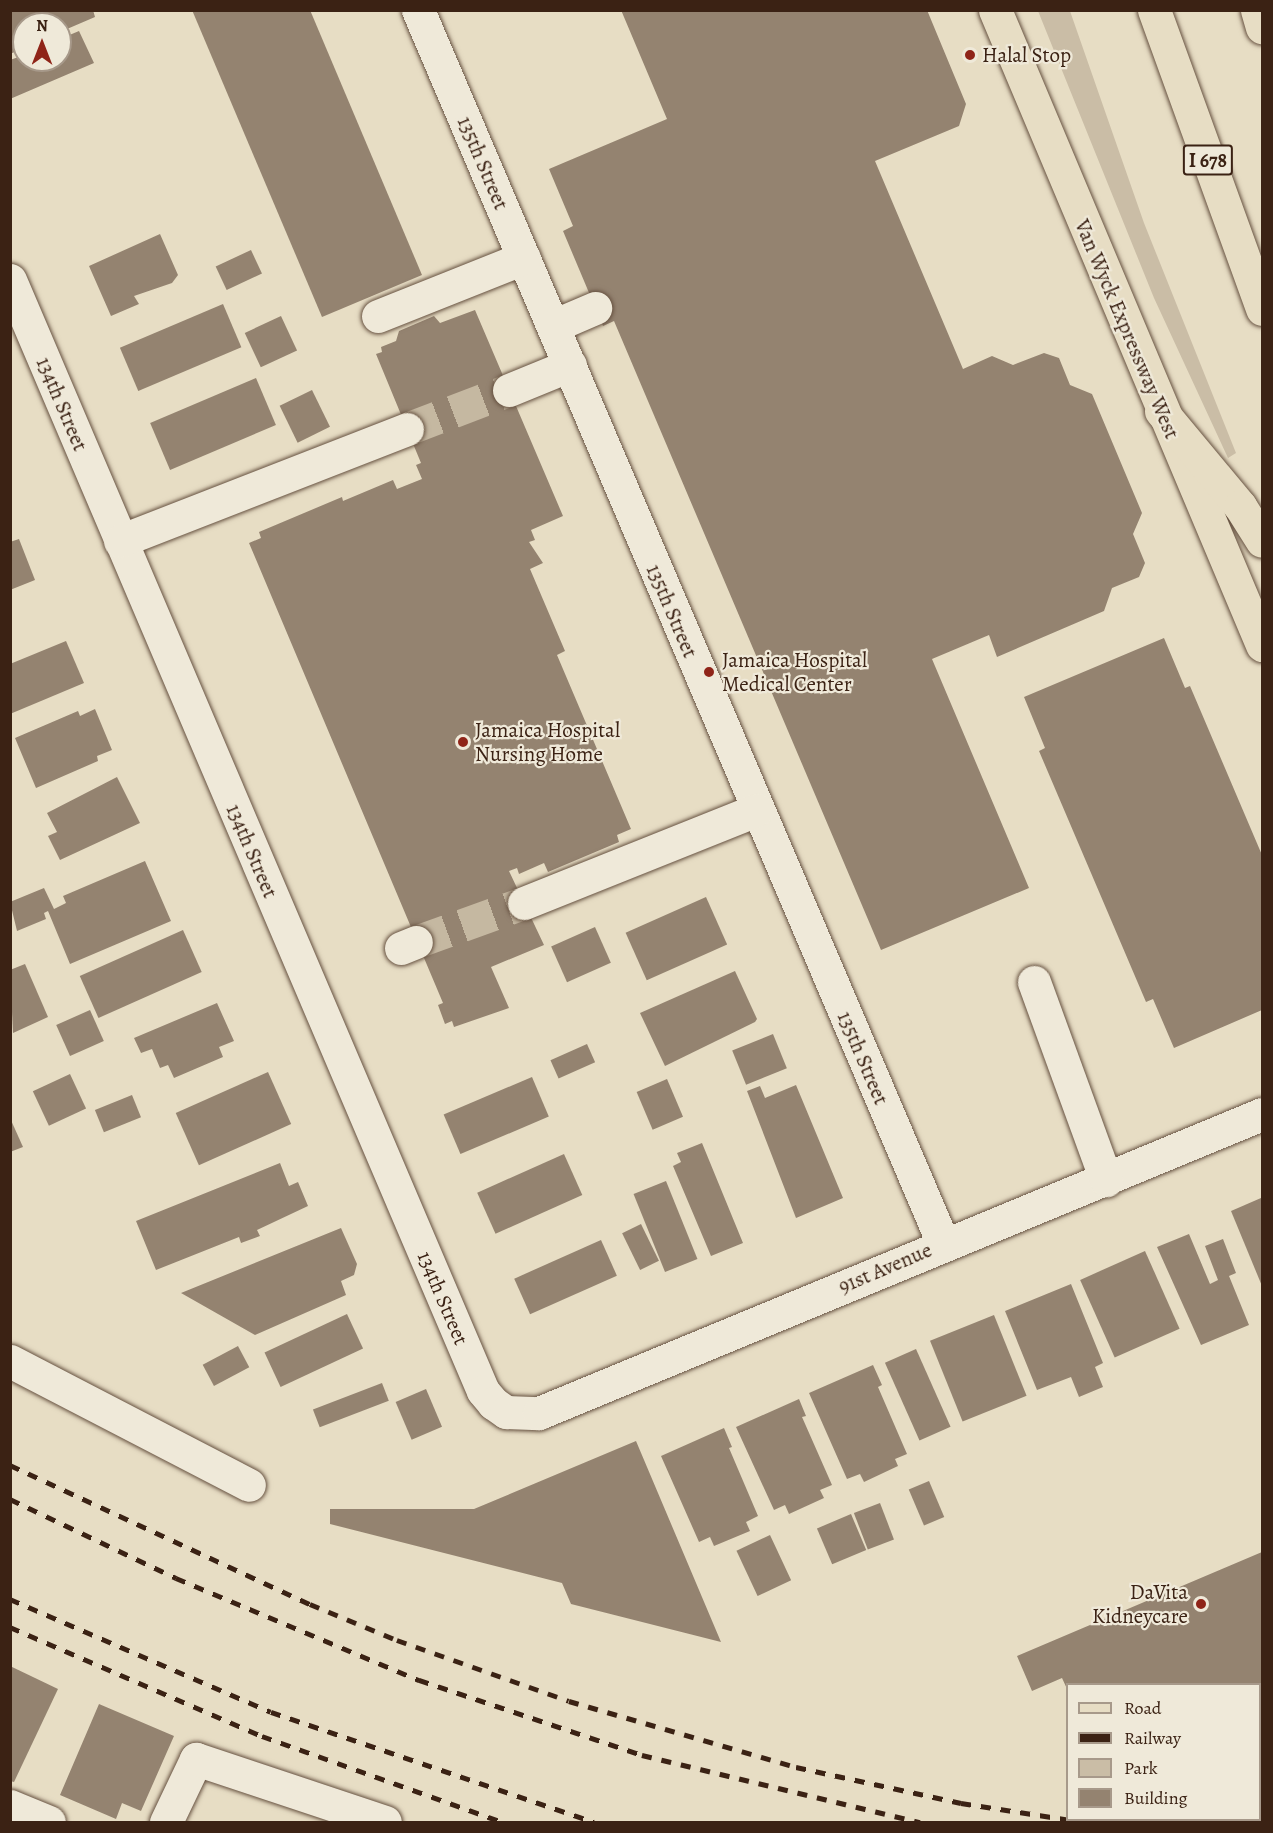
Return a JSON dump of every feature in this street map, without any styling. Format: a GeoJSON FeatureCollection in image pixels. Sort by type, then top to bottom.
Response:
{"type":"FeatureCollection","features":[{"type":"Feature","properties":{"kind":"main road","name":"Van Wyck Expressway West"},"geometry":{"type":"LineString","coordinates":[[995,10],[1161,411],[1263,645]]}},
{"type":"Feature","properties":{"kind":"main road","name":"I 678"},"geometry":{"type":"LineString","coordinates":[[1154,10],[1263,309]]}},
{"type":"Feature","properties":{"kind":"main road"},"geometry":{"type":"LineString","coordinates":[[1257,10],[1263,27]]}},
{"type":"Feature","properties":{"kind":"main road"},"geometry":{"type":"LineString","coordinates":[[1161,411],[1240,506],[1263,541]]}},
{"type":"Feature","properties":{"kind":"street","name":"135th Street"},"geometry":{"type":"LineString","coordinates":[[418,10],[943,1243]]}},
{"type":"Feature","properties":{"kind":"street"},"geometry":{"type":"LineString","coordinates":[[378,316],[524,258]]}},
{"type":"Feature","properties":{"kind":"street","name":"134th Street"},"geometry":{"type":"LineString","coordinates":[[10,280],[483,1391],[506,1412]]}},
{"type":"Feature","properties":{"kind":"street"},"geometry":{"type":"LineString","coordinates":[[553,326],[595,308]]}},
{"type":"Feature","properties":{"kind":"street"},"geometry":{"type":"LineString","coordinates":[[509,390],[570,366]]}},
{"type":"Feature","properties":{"kind":"street"},"geometry":{"type":"LineString","coordinates":[[120,541],[407,429]]}},
{"type":"Feature","properties":{"kind":"street"},"geometry":{"type":"LineString","coordinates":[[524,903],[757,810]]}},
{"type":"Feature","properties":{"kind":"street"},"geometry":{"type":"LineString","coordinates":[[1034,982],[1106,1180]]}},
{"type":"Feature","properties":{"kind":"street","name":"91st Avenue"},"geometry":{"type":"LineString","coordinates":[[506,1412],[539,1413],[943,1243],[1106,1180],[1263,1114]]}},
{"type":"Feature","properties":{"kind":"street"},"geometry":{"type":"LineString","coordinates":[[10,1360],[249,1485]]}},
{"type":"Feature","properties":{"kind":"street"},"geometry":{"type":"LineString","coordinates":[[166,1822],[196,1759],[385,1822]]}},
{"type":"Feature","properties":{"kind":"street"},"geometry":{"type":"LineString","coordinates":[[10,1806],[49,1822]]}},
{"type":"Feature","properties":{"kind":"green space"},"geometry":{"type":"Polygon","coordinates":[[[1038,11],[1070,11],[1144,223],[1236,453],[1228,458],[1154,298],[1038,11]]]}},
{"type":"Feature","properties":{"kind":"building"},"geometry":{"type":"Polygon","coordinates":[[[10,10],[93,10],[95,17],[72,27],[72,12],[12,12],[12,53],[10,54],[10,10]]]}},
{"type":"Feature","properties":{"kind":"building"},"geometry":{"type":"Polygon","coordinates":[[[192,10],[310,10],[422,275],[322,317],[192,10]]]}},
{"type":"Feature","properties":{"kind":"building"},"geometry":{"type":"Polygon","coordinates":[[[621,10],[927,10],[966,104],[959,126],[875,161],[963,369],[992,356],[1013,365],[1044,353],[1059,358],[1070,385],[1092,394],[1142,513],[1133,534],[1145,563],[1139,577],[1112,588],[1104,611],[997,657],[989,635],[932,659],[1029,888],[881,950],[614,321],[603,326],[563,231],[573,226],[549,169],[667,119],[621,10]]]}},
{"type":"Feature","properties":{"kind":"building"},"geometry":{"type":"Polygon","coordinates":[[[79,31],[94,63],[10,99],[10,60],[12,59],[12,72],[72,72],[72,34],[79,31]]]}},
{"type":"Feature","properties":{"kind":"building"},"geometry":{"type":"Polygon","coordinates":[[[160,234],[178,275],[172,283],[134,296],[139,304],[111,316],[89,266],[160,234]]]}},
{"type":"Feature","properties":{"kind":"building"},"geometry":{"type":"Polygon","coordinates":[[[251,250],[262,274],[227,290],[216,266],[251,250]]]}},
{"type":"Feature","properties":{"kind":"building"},"geometry":{"type":"Polygon","coordinates":[[[223,304],[241,347],[138,391],[120,348],[223,304]]]}},
{"type":"Feature","properties":{"kind":"building","name":"Jamaica Hospital Nursing Home"},"geometry":{"type":"Polygon","coordinates":[[[475,310],[563,516],[531,530],[535,540],[529,542],[543,563],[530,569],[565,651],[557,655],[631,829],[617,835],[619,842],[548,872],[544,863],[519,874],[517,868],[509,871],[544,945],[491,967],[509,1008],[454,1027],[452,1021],[445,1024],[438,1005],[443,1003],[249,543],[261,538],[259,532],[342,497],[343,501],[393,480],[397,489],[422,479],[416,465],[421,463],[376,354],[382,352],[381,347],[396,341],[399,331],[434,316],[440,323],[475,310]]]}},
{"type":"Feature","properties":{"kind":"building"},"geometry":{"type":"Polygon","coordinates":[[[281,316],[297,350],[261,367],[245,333],[281,316]]]}},
{"type":"Feature","properties":{"kind":"building"},"geometry":{"type":"Polygon","coordinates":[[[256,378],[276,425],[170,470],[150,423],[256,378]]]}},
{"type":"Feature","properties":{"kind":"building"},"geometry":{"type":"Polygon","coordinates":[[[312,390],[330,427],[298,443],[280,406],[312,390]]]}},
{"type":"Feature","properties":{"kind":"building"},"geometry":{"type":"Polygon","coordinates":[[[19,539],[35,580],[10,590],[10,542],[19,539]]]}},
{"type":"Feature","properties":{"kind":"building"},"geometry":{"type":"Polygon","coordinates":[[[1164,638],[1185,688],[1190,686],[1262,855],[1262,1010],[1174,1048],[1153,999],[1146,1002],[1039,751],[1045,748],[1024,697],[1164,638]]]}},
{"type":"Feature","properties":{"kind":"building"},"geometry":{"type":"Polygon","coordinates":[[[66,641],[84,683],[10,714],[10,664],[66,641]]]}},
{"type":"Feature","properties":{"kind":"building"},"geometry":{"type":"Polygon","coordinates":[[[95,709],[112,750],[97,756],[98,761],[36,788],[15,738],[78,711],[80,716],[95,709]]]}},
{"type":"Feature","properties":{"kind":"building"},"geometry":{"type":"Polygon","coordinates":[[[117,777],[140,823],[60,860],[48,836],[57,832],[47,813],[117,777]]]}},
{"type":"Feature","properties":{"kind":"building"},"geometry":{"type":"Polygon","coordinates":[[[145,861],[171,921],[70,964],[48,911],[44,913],[46,919],[17,931],[10,902],[44,888],[54,909],[66,903],[63,896],[145,861]]]}},
{"type":"Feature","properties":{"kind":"building"},"geometry":{"type":"Polygon","coordinates":[[[706,897],[727,945],[647,980],[626,933],[706,897]]]}},
{"type":"Feature","properties":{"kind":"building"},"geometry":{"type":"Polygon","coordinates":[[[595,927],[611,963],[567,982],[551,947],[595,927]]]}},
{"type":"Feature","properties":{"kind":"building"},"geometry":{"type":"Polygon","coordinates":[[[183,930],[202,972],[98,1018],[80,976],[183,930]]]}},
{"type":"Feature","properties":{"kind":"building"},"geometry":{"type":"Polygon","coordinates":[[[25,964],[48,1017],[13,1033],[10,970],[25,964]]]}},
{"type":"Feature","properties":{"kind":"building"},"geometry":{"type":"Polygon","coordinates":[[[735,971],[757,1019],[755,1022],[665,1066],[640,1013],[735,971]]]}},
{"type":"Feature","properties":{"kind":"building"},"geometry":{"type":"Polygon","coordinates":[[[217,1003],[234,1041],[219,1047],[223,1057],[174,1078],[168,1065],[160,1068],[152,1049],[141,1053],[134,1038],[217,1003]]]}},
{"type":"Feature","properties":{"kind":"building"},"geometry":{"type":"Polygon","coordinates":[[[90,1010],[104,1041],[70,1056],[56,1025],[90,1010]]]}},
{"type":"Feature","properties":{"kind":"building"},"geometry":{"type":"Polygon","coordinates":[[[773,1034],[787,1068],[746,1085],[732,1050],[773,1034]]]}},
{"type":"Feature","properties":{"kind":"building"},"geometry":{"type":"Polygon","coordinates":[[[587,1044],[595,1062],[559,1079],[550,1060],[587,1044]]]}},
{"type":"Feature","properties":{"kind":"building"},"geometry":{"type":"Polygon","coordinates":[[[268,1072],[291,1124],[199,1165],[176,1113],[268,1072]]]}},
{"type":"Feature","properties":{"kind":"building"},"geometry":{"type":"Polygon","coordinates":[[[70,1074],[86,1108],[49,1126],[33,1091],[70,1074]]]}},
{"type":"Feature","properties":{"kind":"building"},"geometry":{"type":"Polygon","coordinates":[[[532,1077],[549,1117],[460,1154],[444,1115],[532,1077]]]}},
{"type":"Feature","properties":{"kind":"building"},"geometry":{"type":"Polygon","coordinates":[[[667,1079],[683,1117],[653,1130],[637,1092],[667,1079]]]}},
{"type":"Feature","properties":{"kind":"building"},"geometry":{"type":"Polygon","coordinates":[[[796,1085],[843,1198],[796,1218],[747,1091],[760,1086],[765,1098],[796,1085]]]}},
{"type":"Feature","properties":{"kind":"building"},"geometry":{"type":"Polygon","coordinates":[[[132,1095],[141,1117],[104,1132],[95,1110],[132,1095]]]}},
{"type":"Feature","properties":{"kind":"building"},"geometry":{"type":"Polygon","coordinates":[[[10,1118],[23,1147],[10,1152],[10,1118]]]}},
{"type":"Feature","properties":{"kind":"building"},"geometry":{"type":"Polygon","coordinates":[[[702,1143],[743,1243],[711,1256],[673,1166],[681,1162],[677,1153],[702,1143]]]}},
{"type":"Feature","properties":{"kind":"building"},"geometry":{"type":"Polygon","coordinates":[[[564,1154],[582,1195],[496,1234],[477,1193],[564,1154]]]}},
{"type":"Feature","properties":{"kind":"building"},"geometry":{"type":"Polygon","coordinates":[[[280,1163],[289,1186],[298,1182],[308,1206],[257,1230],[260,1236],[241,1243],[239,1237],[156,1270],[136,1221],[280,1163]]]}},
{"type":"Feature","properties":{"kind":"building"},"geometry":{"type":"Polygon","coordinates":[[[666,1181],[697,1259],[665,1272],[634,1194],[666,1181]]]}},
{"type":"Feature","properties":{"kind":"building"},"geometry":{"type":"Polygon","coordinates":[[[1261,1198],[1262,1203],[1262,1286],[1231,1211],[1261,1198]]]}},
{"type":"Feature","properties":{"kind":"building"},"geometry":{"type":"Polygon","coordinates":[[[641,1224],[659,1261],[640,1270],[622,1233],[641,1224]]]}},
{"type":"Feature","properties":{"kind":"building"},"geometry":{"type":"Polygon","coordinates":[[[341,1228],[357,1264],[354,1275],[341,1281],[346,1295],[255,1335],[181,1293],[341,1228]]]}},
{"type":"Feature","properties":{"kind":"building"},"geometry":{"type":"Polygon","coordinates":[[[1189,1234],[1210,1284],[1218,1280],[1205,1246],[1223,1239],[1236,1273],[1229,1276],[1249,1325],[1201,1345],[1157,1247],[1189,1234]]]}},
{"type":"Feature","properties":{"kind":"building"},"geometry":{"type":"Polygon","coordinates":[[[601,1240],[617,1276],[530,1314],[514,1279],[601,1240]]]}},
{"type":"Feature","properties":{"kind":"building"},"geometry":{"type":"Polygon","coordinates":[[[1145,1251],[1180,1329],[1115,1358],[1080,1280],[1145,1251]]]}},
{"type":"Feature","properties":{"kind":"building"},"geometry":{"type":"Polygon","coordinates":[[[1071,1284],[1103,1363],[1095,1367],[1103,1387],[1079,1397],[1071,1377],[1037,1390],[1005,1311],[1071,1284]]]}},
{"type":"Feature","properties":{"kind":"building"},"geometry":{"type":"Polygon","coordinates":[[[347,1314],[363,1348],[281,1387],[265,1352],[347,1314]]]}},
{"type":"Feature","properties":{"kind":"building"},"geometry":{"type":"Polygon","coordinates":[[[994,1315],[1027,1396],[963,1422],[930,1341],[994,1315]]]}},
{"type":"Feature","properties":{"kind":"building"},"geometry":{"type":"Polygon","coordinates":[[[238,1346],[249,1367],[214,1386],[203,1365],[238,1346]]]}},
{"type":"Feature","properties":{"kind":"building"},"geometry":{"type":"Polygon","coordinates":[[[916,1349],[951,1427],[920,1440],[885,1363],[916,1349]]]}},
{"type":"Feature","properties":{"kind":"building"},"geometry":{"type":"Polygon","coordinates":[[[873,1365],[882,1385],[878,1387],[907,1454],[895,1459],[898,1466],[864,1482],[860,1474],[847,1479],[809,1393],[873,1365]]]}},
{"type":"Feature","properties":{"kind":"building"},"geometry":{"type":"Polygon","coordinates":[[[382,1383],[389,1401],[320,1427],[313,1410],[382,1383]]]}},
{"type":"Feature","properties":{"kind":"building"},"geometry":{"type":"Polygon","coordinates":[[[426,1389],[442,1427],[412,1440],[396,1402],[426,1389]]]}},
{"type":"Feature","properties":{"kind":"building"},"geometry":{"type":"Polygon","coordinates":[[[799,1399],[806,1416],[802,1417],[832,1485],[820,1490],[824,1498],[789,1514],[785,1505],[774,1510],[736,1427],[799,1399]]]}},
{"type":"Feature","properties":{"kind":"building"},"geometry":{"type":"Polygon","coordinates":[[[724,1428],[732,1447],[729,1448],[758,1516],[746,1522],[750,1531],[714,1546],[710,1537],[699,1542],[661,1456],[724,1428]]]}},
{"type":"Feature","properties":{"kind":"building"},"geometry":{"type":"Polygon","coordinates":[[[636,1441],[721,1642],[571,1604],[562,1583],[330,1524],[330,1509],[474,1509],[636,1441]]]}},
{"type":"Feature","properties":{"kind":"building"},"geometry":{"type":"Polygon","coordinates":[[[929,1481],[944,1517],[924,1525],[909,1490],[929,1481]]]}},
{"type":"Feature","properties":{"kind":"building"},"geometry":{"type":"Polygon","coordinates":[[[880,1503],[894,1539],[868,1549],[854,1513],[880,1503]]]}},
{"type":"Feature","properties":{"kind":"building"},"geometry":{"type":"Polygon","coordinates":[[[851,1514],[866,1550],[832,1564],[817,1528],[851,1514]]]}},
{"type":"Feature","properties":{"kind":"building"},"geometry":{"type":"Polygon","coordinates":[[[770,1535],[791,1580],[758,1596],[736,1551],[770,1535]]]}},
{"type":"Feature","properties":{"kind":"building","name":"DaVita Kidneycare"},"geometry":{"type":"Polygon","coordinates":[[[1262,1552],[1261,1692],[1261,1683],[1066,1683],[1066,1687],[1062,1678],[1032,1691],[1017,1656],[1262,1552]]]}},
{"type":"Feature","properties":{"kind":"building"},"geometry":{"type":"Polygon","coordinates":[[[10,1666],[58,1689],[14,1782],[10,1781],[10,1666]]]}},
{"type":"Feature","properties":{"kind":"building"},"geometry":{"type":"Polygon","coordinates":[[[99,1704],[174,1736],[141,1811],[122,1803],[116,1819],[60,1795],[99,1704]]]}},
{"type":"Feature","properties":{"kind":"tunnel"},"geometry":{"type":"LineString","coordinates":[[407,429],[509,390]]}},
{"type":"Feature","properties":{"kind":"tunnel"},"geometry":{"type":"LineString","coordinates":[[416,942],[524,903]]}},
{"type":"Feature","properties":{"kind":"railway"},"geometry":{"type":"LineString","coordinates":[[10,1465],[310,1604],[397,1640],[569,1701],[796,1767],[961,1803],[1066,1819]]}},
{"type":"Feature","properties":{"kind":"railway"},"geometry":{"type":"LineString","coordinates":[[10,1499],[176,1578],[419,1680],[642,1755],[920,1822]]}},
{"type":"Feature","properties":{"kind":"railway"},"geometry":{"type":"LineString","coordinates":[[10,1599],[271,1712],[594,1822]]}},
{"type":"Feature","properties":{"kind":"railway"},"geometry":{"type":"LineString","coordinates":[[10,1627],[262,1736],[502,1822]]}},
{"type":"Feature","properties":{"kind":"railway"},"geometry":{"type":"LineString","coordinates":[[1078,1821],[1084,1822]]}},
{"type":"Feature","properties":{"kind":"place","name":"Halal Stop"},"geometry":{"type":"Point","coordinates":[970,55]}},
{"type":"Feature","properties":{"kind":"place","name":"Jamaica Hospital Medical Center"},"geometry":{"type":"Point","coordinates":[709,672]}},
{"type":"Feature","properties":{"kind":"place","name":"Jamaica Hospital Nursing Home"},"geometry":{"type":"Point","coordinates":[463,742]}},
{"type":"Feature","properties":{"kind":"place","name":"DaVita Kidneycare"},"geometry":{"type":"Point","coordinates":[1201,1604]}}]}
